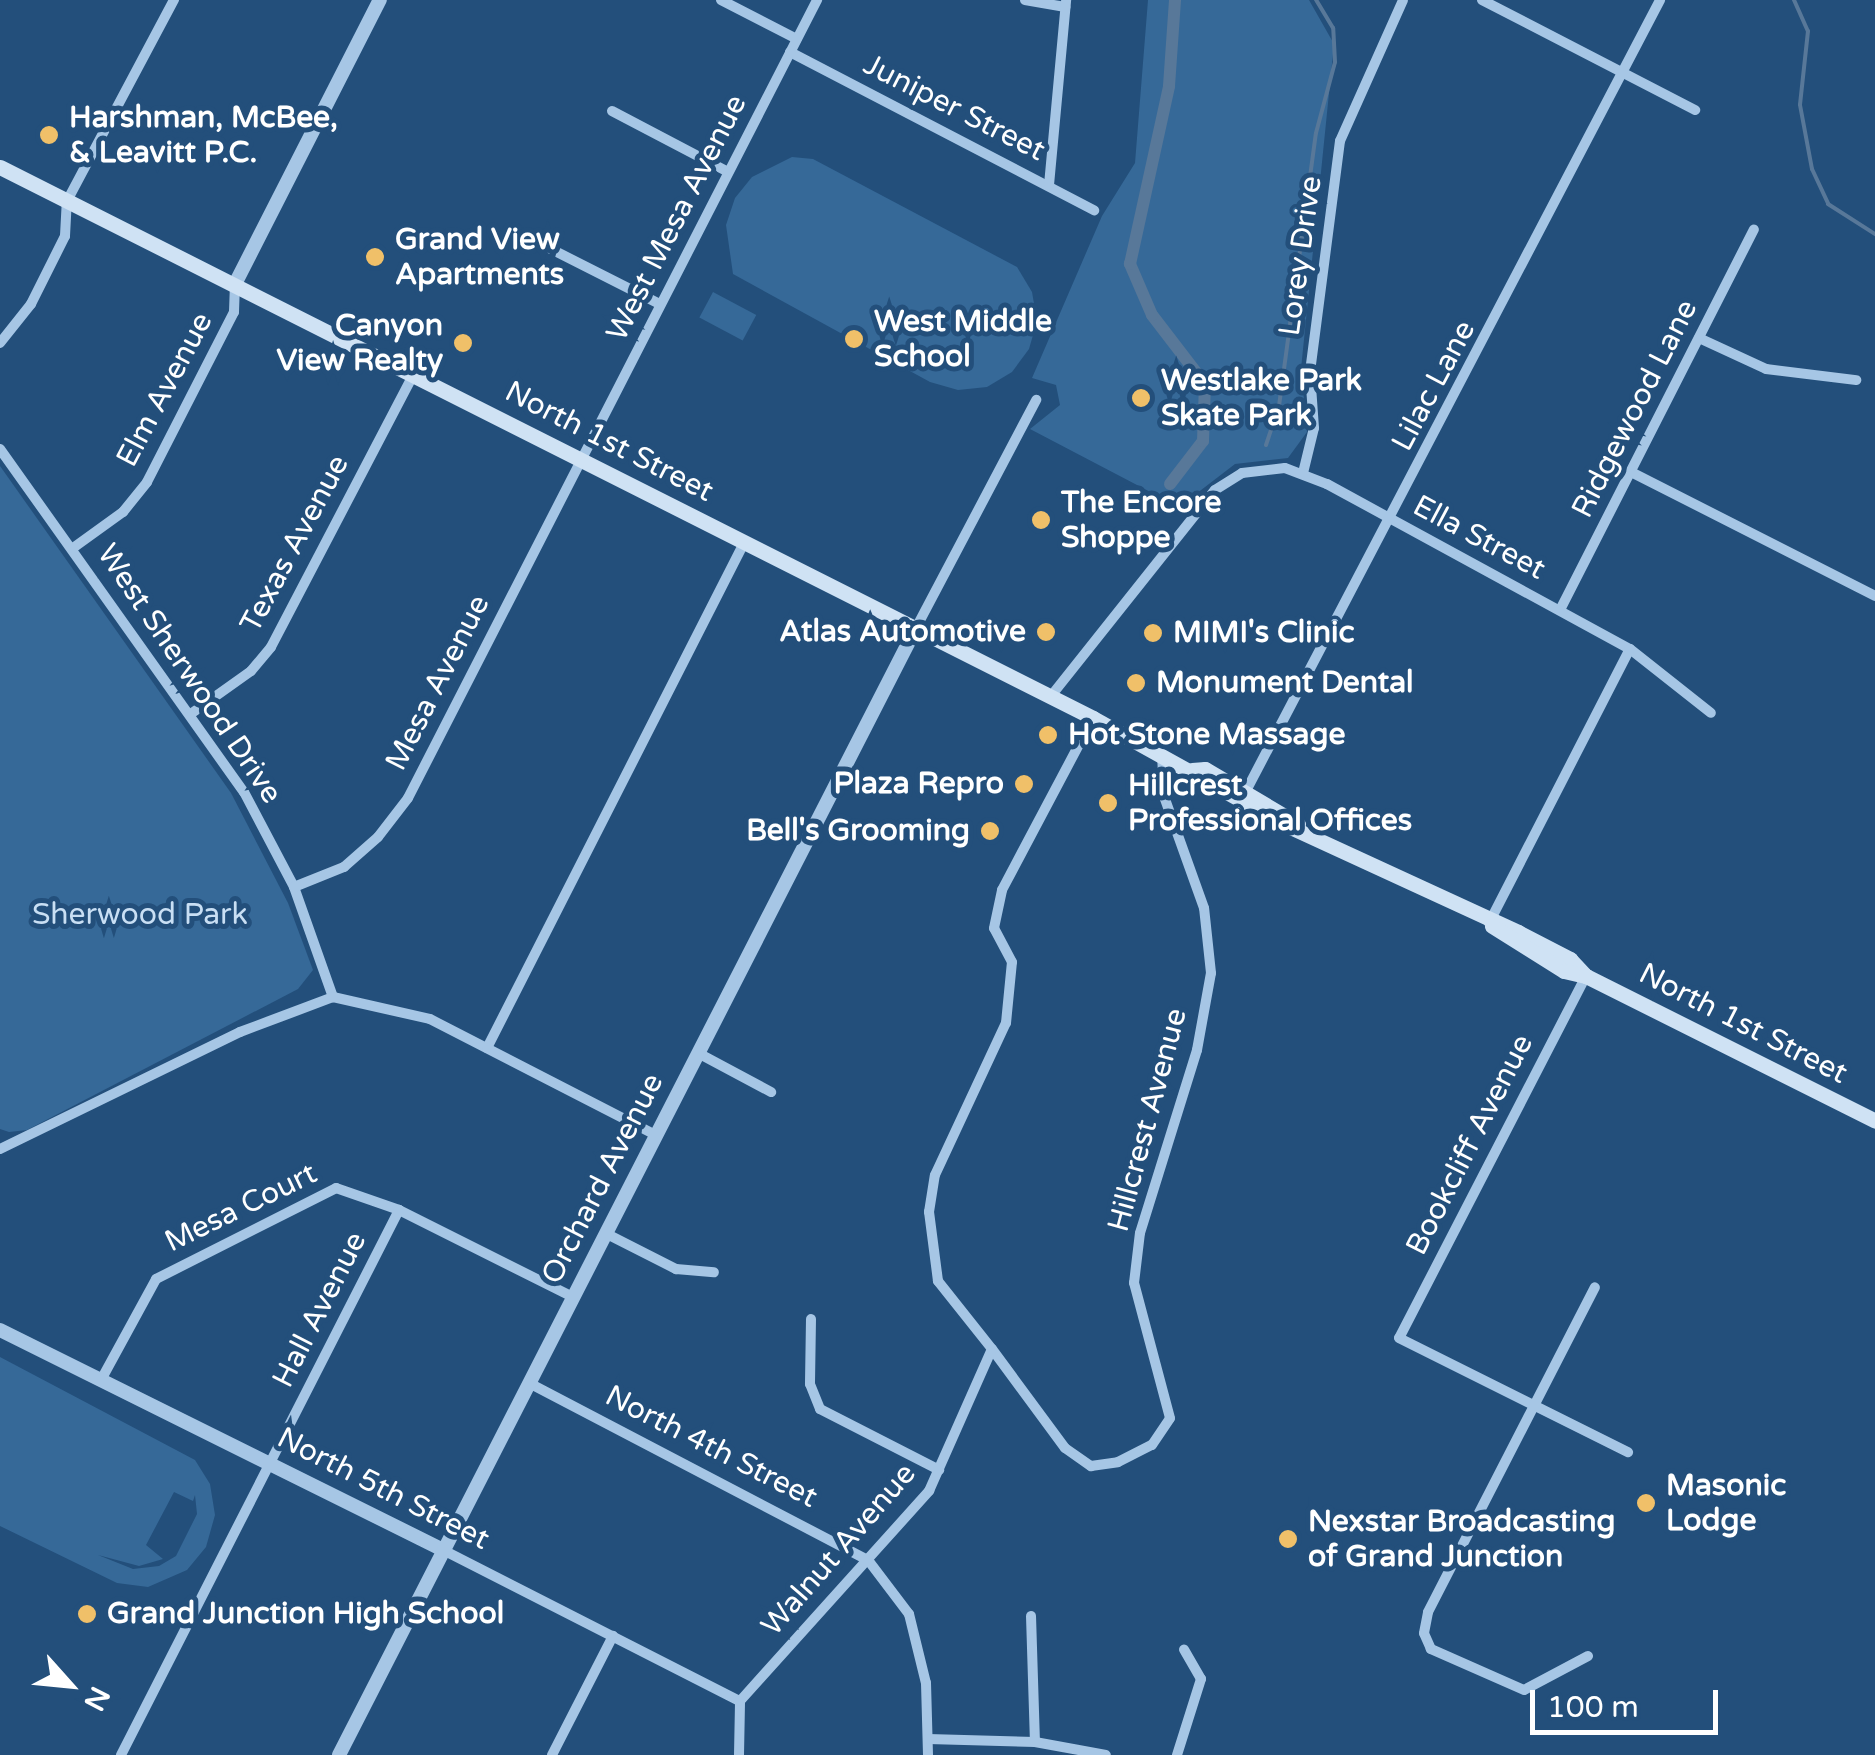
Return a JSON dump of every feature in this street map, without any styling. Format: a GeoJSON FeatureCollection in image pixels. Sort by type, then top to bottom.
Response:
{"type":"FeatureCollection","features":[{"type":"Feature","properties":{"kind":"main road","name":"North 1st Street"},"geometry":{"type":"LineString","coordinates":[[0,167],[1192,770],[1205,770],[1301,827]]}},
{"type":"Feature","properties":{"kind":"main road","name":"North 1st Street"},"geometry":{"type":"LineString","coordinates":[[1192,770],[1198,780],[1301,827],[1489,924],[1512,944],[1586,976],[1875,1121]]}},
{"type":"Feature","properties":{"kind":"street"},"geometry":{"type":"LineString","coordinates":[[0,343],[31,304],[65,236],[68,201],[174,0]]}},
{"type":"Feature","properties":{"kind":"street"},"geometry":{"type":"LineString","coordinates":[[235,284],[380,0]]}},
{"type":"Feature","properties":{"kind":"street"},"geometry":{"type":"LineString","coordinates":[[721,0],[797,39]]}},
{"type":"Feature","properties":{"kind":"street","name":"West Mesa Avenue"},"geometry":{"type":"LineString","coordinates":[[581,458],[817,0]]}},
{"type":"Feature","properties":{"kind":"street"},"geometry":{"type":"LineString","coordinates":[[1025,0],[1066,3],[1049,185]]}},
{"type":"Feature","properties":{"kind":"street","name":"Lorey Drive"},"geometry":{"type":"LineString","coordinates":[[1303,473],[1314,428],[1310,372],[1340,141],[1403,0]]}},
{"type":"Feature","properties":{"kind":"street"},"geometry":{"type":"LineString","coordinates":[[1482,0],[1622,76],[1696,110]]}},
{"type":"Feature","properties":{"kind":"street","name":"Lilac Lane"},"geometry":{"type":"LineString","coordinates":[[1246,791],[1392,520],[1660,0]]}},
{"type":"Feature","properties":{"kind":"street","name":"Juniper Street"},"geometry":{"type":"LineString","coordinates":[[790,52],[1094,210]]}},
{"type":"Feature","properties":{"kind":"street"},"geometry":{"type":"LineString","coordinates":[[612,111],[728,172]]}},
{"type":"Feature","properties":{"kind":"street","name":"Ridgewood Lane"},"geometry":{"type":"LineString","coordinates":[[1560,610],[1754,230]]}},
{"type":"Feature","properties":{"kind":"street"},"geometry":{"type":"LineString","coordinates":[[545,246],[660,304]]}},
{"type":"Feature","properties":{"kind":"street","name":"Elm Avenue"},"geometry":{"type":"LineString","coordinates":[[73,548],[122,512],[148,482],[234,312],[235,284]]}},
{"type":"Feature","properties":{"kind":"street"},"geometry":{"type":"LineString","coordinates":[[1699,338],[1766,369],[1856,380]]}},
{"type":"Feature","properties":{"kind":"street","name":"Texas Avenue"},"geometry":{"type":"LineString","coordinates":[[192,713],[251,671],[271,648],[414,375]]}},
{"type":"Feature","properties":{"kind":"street"},"geometry":{"type":"LineString","coordinates":[[916,628],[1036,400]]}},
{"type":"Feature","properties":{"kind":"street","name":"West Sherwood Drive"},"geometry":{"type":"LineString","coordinates":[[0,449],[192,713],[244,792],[294,887],[333,997]]}},
{"type":"Feature","properties":{"kind":"street","name":"Mesa Avenue"},"geometry":{"type":"LineString","coordinates":[[294,887],[344,867],[378,837],[408,798],[581,458]]}},
{"type":"Feature","properties":{"kind":"street"},"geometry":{"type":"LineString","coordinates":[[1051,696],[1215,490],[1263,468],[1303,473]]}},
{"type":"Feature","properties":{"kind":"street"},"geometry":{"type":"LineString","coordinates":[[1631,472],[1875,596]]}},
{"type":"Feature","properties":{"kind":"street","name":"Ella Street"},"geometry":{"type":"LineString","coordinates":[[1303,473],[1630,649],[1712,713]]}},
{"type":"Feature","properties":{"kind":"street"},"geometry":{"type":"LineString","coordinates":[[488,1048],[745,541]]}},
{"type":"Feature","properties":{"kind":"street","name":"Orchard Avenue"},"geometry":{"type":"LineString","coordinates":[[339,1755],[916,628]]}},
{"type":"Feature","properties":{"kind":"street"},"geometry":{"type":"LineString","coordinates":[[1489,924],[1630,649]]}},
{"type":"Feature","properties":{"kind":"street"},"geometry":{"type":"LineString","coordinates":[[992,1349],[938,1281],[929,1247],[932,1194],[1006,1023],[1012,962],[994,928],[1002,890],[1092,718]]}},
{"type":"Feature","properties":{"kind":"street","name":"Hillcrest Avenue"},"geometry":{"type":"LineString","coordinates":[[992,1349],[1065,1448],[1091,1466],[1118,1462],[1152,1445],[1170,1418],[1134,1283],[1140,1233],[1207,999],[1204,908],[1164,796],[1162,754]]}},
{"type":"Feature","properties":{"kind":"street","name":"Bookcliff Avenue"},"geometry":{"type":"LineString","coordinates":[[1534,1408],[1400,1338],[1586,976]]}},
{"type":"Feature","properties":{"kind":"street"},"geometry":{"type":"LineString","coordinates":[[0,1149],[240,1032],[333,997],[430,1019],[656,1135]]}},
{"type":"Feature","properties":{"kind":"street"},"geometry":{"type":"LineString","coordinates":[[698,1053],[771,1092]]}},
{"type":"Feature","properties":{"kind":"street","name":"Mesa Court"},"geometry":{"type":"LineString","coordinates":[[102,1380],[156,1279],[192,1256],[336,1188],[399,1210]]}},
{"type":"Feature","properties":{"kind":"street"},"geometry":{"type":"LineString","coordinates":[[399,1210],[573,1297]]}},
{"type":"Feature","properties":{"kind":"street","name":"Hall Avenue"},"geometry":{"type":"LineString","coordinates":[[122,1755],[399,1210]]}},
{"type":"Feature","properties":{"kind":"street"},"geometry":{"type":"LineString","coordinates":[[605,1233],[676,1269],[714,1272]]}},
{"type":"Feature","properties":{"kind":"street"},"geometry":{"type":"LineString","coordinates":[[1588,1656],[1524,1690],[1431,1649],[1424,1633],[1428,1612],[1595,1288]]}},
{"type":"Feature","properties":{"kind":"street"},"geometry":{"type":"LineString","coordinates":[[811,1318],[810,1384],[820,1409],[939,1470]]}},
{"type":"Feature","properties":{"kind":"street","name":"North 5th Street"},"geometry":{"type":"LineString","coordinates":[[0,1330],[740,1701]]}},
{"type":"Feature","properties":{"kind":"street","name":"Walnut Avenue"},"geometry":{"type":"LineString","coordinates":[[740,1701],[929,1491],[992,1349]]}},
{"type":"Feature","properties":{"kind":"street","name":"North 4th Street"},"geometry":{"type":"LineString","coordinates":[[529,1383],[868,1560]]}},
{"type":"Feature","properties":{"kind":"street"},"geometry":{"type":"LineString","coordinates":[[1534,1408],[1628,1452]]}},
{"type":"Feature","properties":{"kind":"street"},"geometry":{"type":"LineString","coordinates":[[868,1560],[909,1614],[926,1683],[928,1755]]}},
{"type":"Feature","properties":{"kind":"street"},"geometry":{"type":"LineString","coordinates":[[1030,1616],[1035,1742]]}},
{"type":"Feature","properties":{"kind":"street"},"geometry":{"type":"LineString","coordinates":[[552,1755],[613,1636]]}},
{"type":"Feature","properties":{"kind":"street"},"geometry":{"type":"LineString","coordinates":[[1177,1755],[1201,1680],[1184,1650]]}},
{"type":"Feature","properties":{"kind":"street"},"geometry":{"type":"LineString","coordinates":[[739,1755],[740,1701]]}},
{"type":"Feature","properties":{"kind":"street"},"geometry":{"type":"LineString","coordinates":[[928,1739],[1035,1742],[1106,1755]]}},
{"type":"Feature","properties":{"kind":"green space"},"geometry":{"type":"Polygon","coordinates":[[[1148,0],[1309,0],[1334,44],[1301,369],[1307,432],[1288,458],[1235,464],[1179,507],[1030,429],[1060,405],[1056,385],[1032,378],[1102,216],[1135,163],[1148,0]]]}},
{"type":"Feature","properties":{"kind":"green space"},"geometry":{"type":"Polygon","coordinates":[[[792,157],[813,159],[1017,267],[1032,292],[1037,321],[1029,349],[1012,372],[987,387],[958,390],[930,382],[733,274],[726,225],[735,198],[752,177],[792,157]]]}},
{"type":"Feature","properties":{"kind":"green space"},"geometry":{"type":"Polygon","coordinates":[[[713,292],[756,315],[743,341],[699,318],[713,292]]]}},
{"type":"Feature","properties":{"kind":"green space","name":"Sherwood Park"},"geometry":{"type":"Polygon","coordinates":[[[0,466],[231,793],[288,903],[313,970],[298,989],[27,1130],[9,1132],[0,1129],[0,466]]]}},
{"type":"Feature","properties":{"kind":"green space"},"geometry":{"type":"Polygon","coordinates":[[[0,1357],[195,1460],[210,1484],[215,1515],[206,1547],[187,1570],[148,1587],[117,1583],[0,1526],[0,1357]],[[174,1492],[146,1545],[163,1559],[139,1566],[98,1555],[133,1569],[159,1566],[176,1556],[197,1514],[195,1495],[193,1501],[174,1492]]]}},
{"type":"Feature","properties":{"kind":"waterway"},"geometry":{"type":"LineString","coordinates":[[1170,484],[1203,441],[1205,384],[1152,315],[1130,264],[1169,86],[1175,0]]}},
{"type":"Feature","properties":{"kind":"waterway"},"geometry":{"type":"LineString","coordinates":[[1266,445],[1279,406],[1316,133],[1335,62],[1333,28],[1316,0]]}},
{"type":"Feature","properties":{"kind":"waterway"},"geometry":{"type":"LineString","coordinates":[[1794,0],[1808,31],[1800,105],[1812,169],[1828,204],[1875,234]]}},
{"type":"Feature","properties":{"kind":"place","name":"Harshman, McBee, & Leavitt P.C."},"geometry":{"type":"Point","coordinates":[49,135]}},
{"type":"Feature","properties":{"kind":"place","name":"Grand View Apartments"},"geometry":{"type":"Point","coordinates":[375,257]}},
{"type":"Feature","properties":{"kind":"place","name":"West Middle School"},"geometry":{"type":"Point","coordinates":[854,339]}},
{"type":"Feature","properties":{"kind":"place","name":"Canyon View Realty"},"geometry":{"type":"Point","coordinates":[463,343]}},
{"type":"Feature","properties":{"kind":"place","name":"Westlake Park Skate Park"},"geometry":{"type":"Point","coordinates":[1141,398]}},
{"type":"Feature","properties":{"kind":"place","name":"The Encore Shoppe"},"geometry":{"type":"Point","coordinates":[1041,520]}},
{"type":"Feature","properties":{"kind":"place","name":"Atlas Automotive"},"geometry":{"type":"Point","coordinates":[1046,632]}},
{"type":"Feature","properties":{"kind":"place","name":"MIMI's Clinic"},"geometry":{"type":"Point","coordinates":[1153,633]}},
{"type":"Feature","properties":{"kind":"place","name":"Monument Dental"},"geometry":{"type":"Point","coordinates":[1136,683]}},
{"type":"Feature","properties":{"kind":"place","name":"Hot Stone Massage"},"geometry":{"type":"Point","coordinates":[1048,735]}},
{"type":"Feature","properties":{"kind":"place","name":"Plaza Repro"},"geometry":{"type":"Point","coordinates":[1024,784]}},
{"type":"Feature","properties":{"kind":"place","name":"Hillcrest Professional Offices"},"geometry":{"type":"Point","coordinates":[1108,803]}},
{"type":"Feature","properties":{"kind":"place","name":"Bell's Grooming"},"geometry":{"type":"Point","coordinates":[990,831]}},
{"type":"Feature","properties":{"kind":"place","name":"Masonic Lodge"},"geometry":{"type":"Point","coordinates":[1646,1503]}},
{"type":"Feature","properties":{"kind":"place","name":"Nexstar Broadcasting of Grand Junction"},"geometry":{"type":"Point","coordinates":[1288,1539]}},
{"type":"Feature","properties":{"kind":"place","name":"Grand Junction High School"},"geometry":{"type":"Point","coordinates":[87,1614]}}]}
